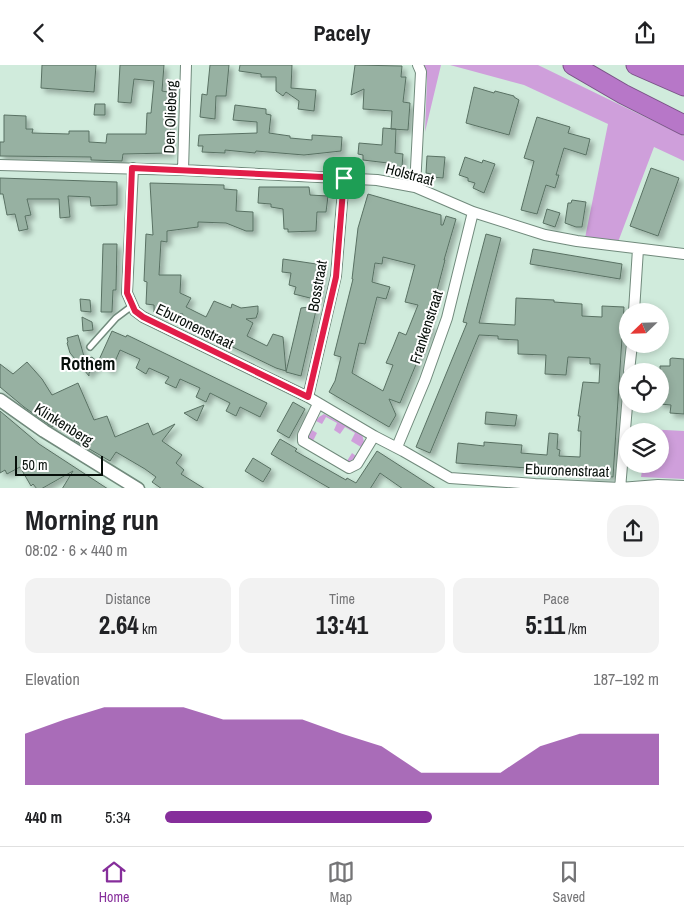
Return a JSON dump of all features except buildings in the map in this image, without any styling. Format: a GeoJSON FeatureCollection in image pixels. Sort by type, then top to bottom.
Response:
{"type":"FeatureCollection","features":[{"type":"Feature","properties":{"kind":"highway"},"geometry":{"type":"LineString","coordinates":[[573,65],[622,94],[684,125]]}},
{"type":"Feature","properties":{"kind":"highway"},"geometry":{"type":"LineString","coordinates":[[582,65],[684,111]]}},
{"type":"Feature","properties":{"kind":"highway"},"geometry":{"type":"LineString","coordinates":[[636,65],[684,86]]}},
{"type":"Feature","properties":{"kind":"highway"},"geometry":{"type":"LineString","coordinates":[[668,65],[684,71]]}},
{"type":"Feature","properties":{"kind":"street","name":"Den Olieberg"},"geometry":{"type":"LineString","coordinates":[[183,170],[186,65]]}},
{"type":"Feature","properties":{"kind":"street"},"geometry":{"type":"LineString","coordinates":[[415,187],[421,72],[418,65]]}},
{"type":"Feature","properties":{"kind":"street","name":"Holstraat"},"geometry":{"type":"LineString","coordinates":[[0,165],[183,170],[378,180],[415,187],[473,212],[545,235],[638,249],[684,253]]}},
{"type":"Feature","properties":{"kind":"street"},"geometry":{"type":"LineString","coordinates":[[132,168],[127,293],[132,306]]}},
{"type":"Feature","properties":{"kind":"street","name":"Bosstraat"},"geometry":{"type":"LineString","coordinates":[[308,397],[336,277],[344,178]]}},
{"type":"Feature","properties":{"kind":"street","name":"Frankenstraat"},"geometry":{"type":"LineString","coordinates":[[396,447],[425,380],[447,318],[473,212]]}},
{"type":"Feature","properties":{"kind":"street"},"geometry":{"type":"LineString","coordinates":[[635,303],[638,249]]}},
{"type":"Feature","properties":{"kind":"street","name":"Eburonenstraat"},"geometry":{"type":"LineString","coordinates":[[132,306],[143,317],[308,397],[374,437],[396,447],[450,479],[620,488],[658,485],[684,486]]}},
{"type":"Feature","properties":{"kind":"street","name":"Klinkenberg"},"geometry":{"type":"LineString","coordinates":[[0,400],[38,427],[136,488]]}},
{"type":"Feature","properties":{"kind":"street"},"geometry":{"type":"LineString","coordinates":[[318,404],[303,435],[303,441],[349,468],[358,465],[374,437]]}},
{"type":"Feature","properties":{"kind":"street"},"geometry":{"type":"LineString","coordinates":[[620,488],[626,413]]}},
{"type":"Feature","properties":{"kind":"lane"},"geometry":{"type":"LineString","coordinates":[[90,347],[116,318],[132,306]]}},
{"type":"Feature","properties":{"kind":"shaded area"},"geometry":{"type":"Polygon","coordinates":[[[424,65],[441,65],[425,132],[427,79],[424,65]]]}},
{"type":"Feature","properties":{"kind":"shaded area"},"geometry":{"type":"Polygon","coordinates":[[[450,65],[538,65],[684,136],[684,161],[654,147],[618,242],[585,238],[608,124],[524,85],[450,65]]]}},
{"type":"Feature","properties":{"kind":"shaded area"},"geometry":{"type":"Polygon","coordinates":[[[324,414],[362,434],[364,442],[361,447],[351,441],[355,433],[345,427],[340,434],[334,430],[337,423],[326,417],[322,424],[316,421],[324,414]]]}},
{"type":"Feature","properties":{"kind":"shaded area"},"geometry":{"type":"Polygon","coordinates":[[[312,430],[317,433],[313,441],[347,461],[352,453],[356,456],[354,460],[346,462],[309,440],[312,430]]]}},
{"type":"Feature","properties":{"kind":"shaded area"},"geometry":{"type":"Polygon","coordinates":[[[669,430],[684,431],[684,479],[641,477],[642,473],[669,473],[669,430]]]}},
{"type":"Feature","properties":{"kind":"district","name":"Rothem"},"geometry":{"type":"Point","coordinates":[88,363]}},
{"type":"Feature","properties":{"kind":"route"},"geometry":{"type":"LineString","coordinates":[[132,168],[344,178],[336,277],[308,397],[143,317],[135,311],[127,293],[132,168]]}}]}
